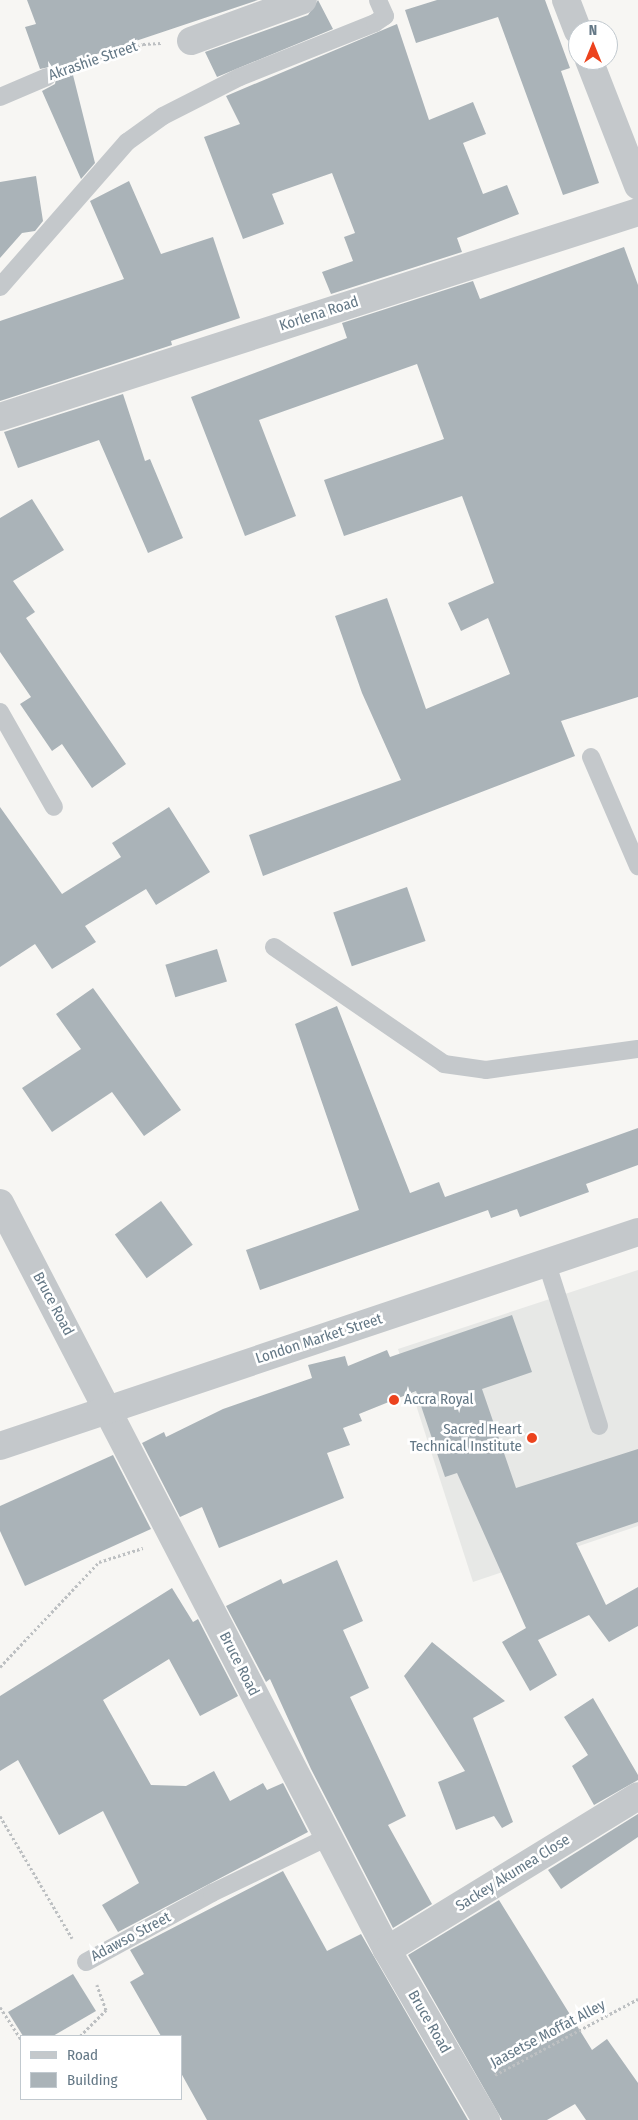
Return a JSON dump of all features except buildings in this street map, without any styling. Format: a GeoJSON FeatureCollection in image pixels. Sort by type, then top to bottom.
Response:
{"type":"FeatureCollection","features":[{"type":"Feature","properties":{"kind":"street"},"geometry":{"type":"LineString","coordinates":[[191,41],[303,0]]}},
{"type":"Feature","properties":{"kind":"street"},"geometry":{"type":"LineString","coordinates":[[566,0],[574,20]]}},
{"type":"Feature","properties":{"kind":"street"},"geometry":{"type":"LineString","coordinates":[[593,70],[638,186]]}},
{"type":"Feature","properties":{"kind":"street","name":"Korlena Road"},"geometry":{"type":"LineString","coordinates":[[0,417],[638,212]]}},
{"type":"Feature","properties":{"kind":"street","name":"Bruce Road"},"geometry":{"type":"LineString","coordinates":[[0,1203],[387,1950],[486,2120]]}},
{"type":"Feature","properties":{"kind":"street","name":"London Market Street"},"geometry":{"type":"LineString","coordinates":[[0,1446],[548,1264],[638,1232]]}},
{"type":"Feature","properties":{"kind":"street","name":"Sackey Akumea Close"},"geometry":{"type":"LineString","coordinates":[[387,1950],[638,1796]]}},
{"type":"Feature","properties":{"kind":"lane"},"geometry":{"type":"LineString","coordinates":[[0,287],[128,142],[163,116],[240,77],[375,23],[385,16],[378,0]]}},
{"type":"Feature","properties":{"kind":"lane","name":"Akrashie Street"},"geometry":{"type":"LineString","coordinates":[[0,96],[47,77]]}},
{"type":"Feature","properties":{"kind":"lane"},"geometry":{"type":"LineString","coordinates":[[0,712],[54,807]]}},
{"type":"Feature","properties":{"kind":"lane"},"geometry":{"type":"LineString","coordinates":[[591,757],[638,866]]}},
{"type":"Feature","properties":{"kind":"lane"},"geometry":{"type":"LineString","coordinates":[[274,947],[444,1064],[486,1070],[638,1049]]}},
{"type":"Feature","properties":{"kind":"lane"},"geometry":{"type":"LineString","coordinates":[[548,1264],[599,1426]]}},
{"type":"Feature","properties":{"kind":"lane","name":"Adawso Street"},"geometry":{"type":"LineString","coordinates":[[86,1962],[212,1893],[328,1837]]}},
{"type":"Feature","properties":{"kind":"path","name":"Akrashie Street"},"geometry":{"type":"LineString","coordinates":[[47,77],[143,44],[191,41]]}},
{"type":"Feature","properties":{"kind":"path"},"geometry":{"type":"LineString","coordinates":[[0,1667],[99,1562],[174,1539]]}},
{"type":"Feature","properties":{"kind":"path","name":"Adawso Street"},"geometry":{"type":"LineString","coordinates":[[0,1816],[86,1962]]}},
{"type":"Feature","properties":{"kind":"path"},"geometry":{"type":"LineString","coordinates":[[81,2035],[106,2010],[86,1962]]}},
{"type":"Feature","properties":{"kind":"path","name":"Jaasetse Moffat Alley"},"geometry":{"type":"LineString","coordinates":[[469,2090],[543,2046],[560,2042],[607,2012],[623,2010],[638,1999]]}},
{"type":"Feature","properties":{"kind":"path"},"geometry":{"type":"LineString","coordinates":[[0,2006],[20,2037]]}},
{"type":"Feature","properties":{"kind":"shaded area","name":"Sacred Heart Technical Institute"},"geometry":{"type":"Polygon","coordinates":[[[638,1270],[638,1526],[473,1582],[398,1349],[638,1270]]]}},
{"type":"Feature","properties":{"kind":"place","name":"Accra Royal"},"geometry":{"type":"Point","coordinates":[394,1400]}},
{"type":"Feature","properties":{"kind":"place","name":"Sacred Heart Technical Institute"},"geometry":{"type":"Point","coordinates":[532,1438]}}]}
